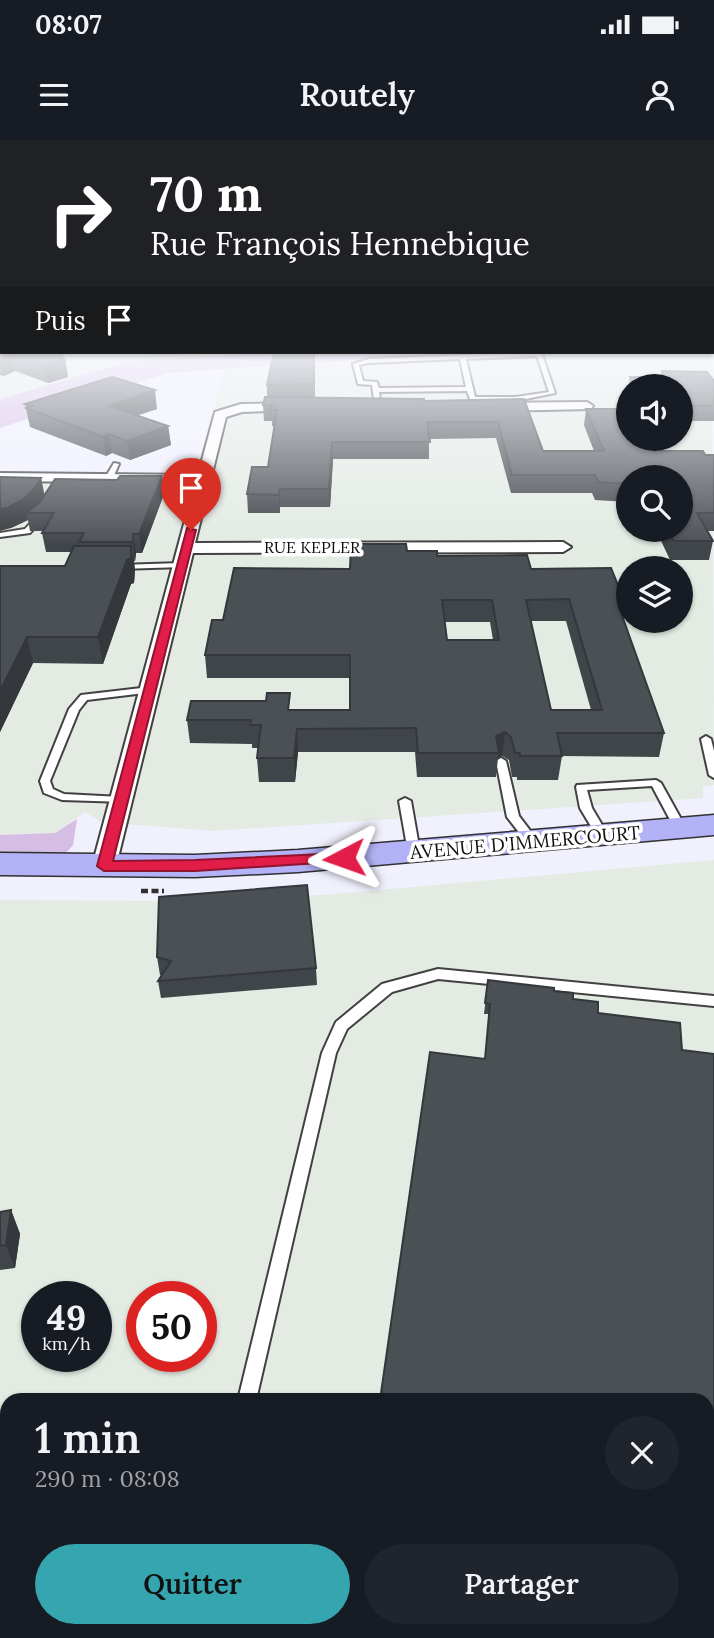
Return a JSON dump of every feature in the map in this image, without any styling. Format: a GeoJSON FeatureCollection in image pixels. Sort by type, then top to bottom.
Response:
{"type":"FeatureCollection","features":[{"type":"Feature","properties":{"kind":"main road","name":"AVENUE D'IMMERCOURT"},"geometry":{"type":"LineString","coordinates":[[0,864],[246,864],[714,825]]}},
{"type":"Feature","properties":{"kind":"street"},"geometry":{"type":"LineString","coordinates":[[459,407],[587,406]]}},
{"type":"Feature","properties":{"kind":"street"},"geometry":{"type":"LineString","coordinates":[[104,866],[220,415],[230,409],[313,407]]}},
{"type":"Feature","properties":{"kind":"street"},"geometry":{"type":"LineString","coordinates":[[0,477],[58,483],[109,478],[203,479]]}},
{"type":"Feature","properties":{"kind":"street","name":"RUE KEPLER"},"geometry":{"type":"LineString","coordinates":[[184,556],[563,547]]}},
{"type":"Feature","properties":{"kind":"lane"},"geometry":{"type":"LineString","coordinates":[[109,478],[116,464]]}},
{"type":"Feature","properties":{"kind":"lane"},"geometry":{"type":"LineString","coordinates":[[0,535],[27,531],[45,509]]}},
{"type":"Feature","properties":{"kind":"lane"},"geometry":{"type":"LineString","coordinates":[[113,567],[184,556]]}},
{"type":"Feature","properties":{"kind":"lane"},"geometry":{"type":"LineString","coordinates":[[121,800],[62,797],[48,791],[45,781],[74,709],[84,697],[150,690]]}},
{"type":"Feature","properties":{"kind":"lane"},"geometry":{"type":"LineString","coordinates":[[706,739],[714,775]]}},
{"type":"Feature","properties":{"kind":"lane"},"geometry":{"type":"LineString","coordinates":[[500,761],[513,817],[533,841]]}},
{"type":"Feature","properties":{"kind":"lane"},"geometry":{"type":"LineString","coordinates":[[602,835],[586,808],[581,788],[656,783],[680,828]]}},
{"type":"Feature","properties":{"kind":"lane"},"geometry":{"type":"LineString","coordinates":[[405,802],[414,852]]}},
{"type":"Feature","properties":{"kind":"lane"},"geometry":{"type":"LineString","coordinates":[[249,1393],[329,1053],[341,1026],[387,988],[438,974],[714,1001]]}},
{"type":"Feature","properties":{"kind":"shaded area"},"geometry":{"type":"Polygon","coordinates":[[[0,406],[67,406],[0,428],[0,406]]]}},
{"type":"Feature","properties":{"kind":"shaded area"},"geometry":{"type":"Polygon","coordinates":[[[215,406],[616,406],[616,451],[693,451],[693,406],[712,406],[714,785],[703,787],[703,798],[213,831],[101,822],[85,812],[55,833],[0,835],[0,477],[203,479],[219,415],[213,412],[215,406]]]}},
{"type":"Feature","properties":{"kind":"shaded area"},"geometry":{"type":"Polygon","coordinates":[[[77,819],[73,845],[65,854],[0,854],[0,835],[55,833],[77,819]]]}},
{"type":"Feature","properties":{"kind":"shaded area"},"geometry":{"type":"Polygon","coordinates":[[[714,860],[714,1393],[0,1393],[0,900],[172,901],[323,895],[714,860]]]}},
{"type":"Feature","properties":{"kind":"building"},"geometry":{"type":"Polygon","coordinates":[[[109,406],[168,426],[127,441],[109,434],[103,437],[26,408],[109,406]]]}},
{"type":"Feature","properties":{"kind":"building"},"geometry":{"type":"Polygon","coordinates":[[[272,406],[527,406],[543,451],[604,451],[586,409],[616,409],[616,451],[703,451],[705,455],[714,455],[714,513],[697,513],[713,541],[693,541],[693,465],[616,465],[616,483],[598,482],[595,475],[512,475],[498,422],[427,422],[430,442],[332,442],[329,489],[280,489],[279,495],[247,494],[252,467],[268,467],[277,410],[271,410],[272,406]]]}},
{"type":"Feature","properties":{"kind":"building"},"geometry":{"type":"Polygon","coordinates":[[[120,476],[162,476],[139,534],[133,534],[133,542],[79,542],[84,533],[42,533],[54,513],[26,513],[40,502],[55,479],[117,480],[120,476]]]}},
{"type":"Feature","properties":{"kind":"building"},"geometry":{"type":"Polygon","coordinates":[[[0,477],[41,478],[24,499],[0,509],[0,477]]]}},
{"type":"Feature","properties":{"kind":"building"},"geometry":{"type":"Polygon","coordinates":[[[351,544],[406,544],[407,551],[437,551],[437,556],[527,555],[531,569],[611,568],[616,580],[616,633],[628,633],[664,733],[557,733],[562,756],[520,756],[520,753],[515,753],[511,737],[505,732],[496,736],[499,753],[418,753],[416,728],[297,729],[294,758],[257,758],[261,725],[250,725],[251,720],[187,720],[191,701],[266,701],[267,693],[290,693],[288,710],[350,710],[350,655],[205,655],[212,620],[223,620],[234,568],[350,569],[351,544]],[[569,599],[526,600],[551,710],[602,710],[569,599]],[[442,600],[447,640],[499,640],[492,600],[442,600]]]}},
{"type":"Feature","properties":{"kind":"building"},"geometry":{"type":"Polygon","coordinates":[[[74,546],[131,546],[131,558],[127,560],[98,637],[27,637],[0,691],[0,566],[65,566],[74,546]]]}},
{"type":"Feature","properties":{"kind":"building"},"geometry":{"type":"Polygon","coordinates":[[[307,885],[316,968],[158,981],[171,961],[157,957],[159,897],[307,885]]]}},
{"type":"Feature","properties":{"kind":"building"},"geometry":{"type":"Polygon","coordinates":[[[488,980],[554,988],[554,991],[573,993],[573,999],[598,1002],[598,1013],[680,1023],[682,1050],[714,1054],[714,1393],[381,1393],[430,1052],[485,1059],[490,1004],[485,1003],[488,980]]]}},
{"type":"Feature","properties":{"kind":"building"},"geometry":{"type":"Polygon","coordinates":[[[11,1210],[6,1245],[0,1246],[0,1212],[11,1210]]]}},
{"type":"Feature","properties":{"kind":"route"},"geometry":{"type":"LineString","coordinates":[[191,530],[159,645],[150,690],[104,866],[195,866],[344,858]]}}]}
